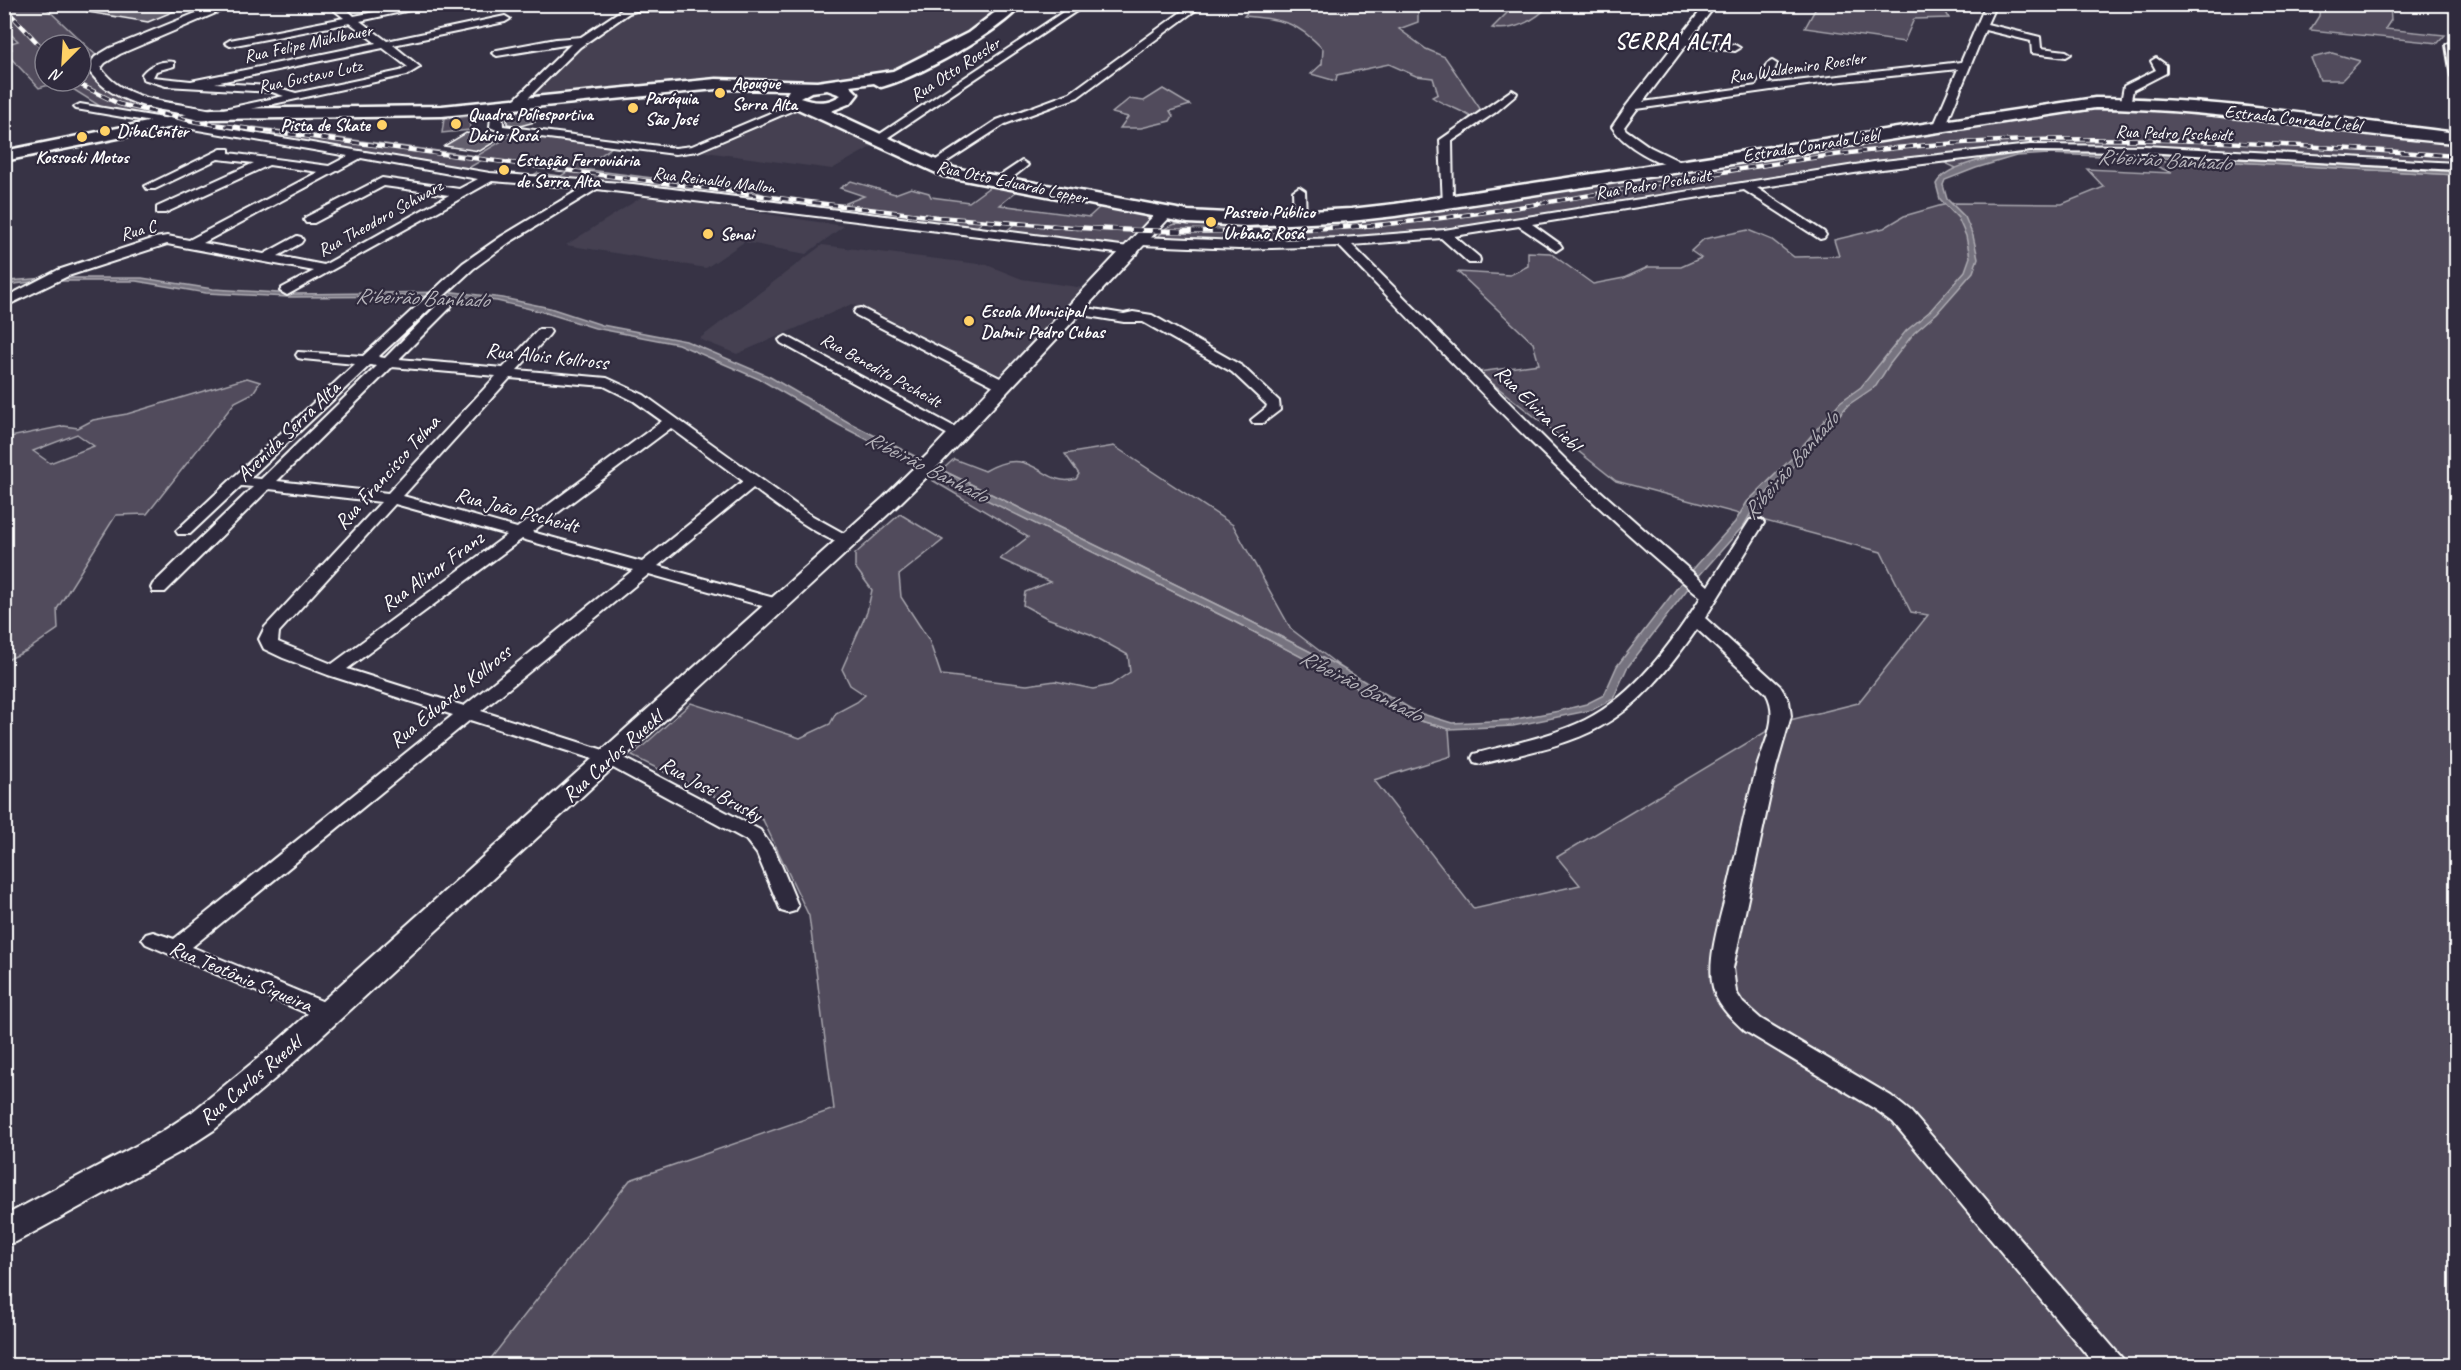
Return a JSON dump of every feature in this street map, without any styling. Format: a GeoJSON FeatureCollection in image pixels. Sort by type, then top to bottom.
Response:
{"type":"FeatureCollection","features":[{"type":"Feature","properties":{"kind":"main road"},"geometry":{"type":"LineString","coordinates":[[838,107],[896,75],[932,59],[999,19],[1014,4]]}},
{"type":"Feature","properties":{"kind":"main road"},"geometry":{"type":"LineString","coordinates":[[798,103],[795,93],[823,86],[896,75]]}},
{"type":"Feature","properties":{"kind":"main road","name":"Rua Otto Eduardo Lepper"},"geometry":{"type":"LineString","coordinates":[[4,156],[212,114],[399,113],[497,106],[717,84],[756,87],[823,86]]}},
{"type":"Feature","properties":{"kind":"main road"},"geometry":{"type":"LineString","coordinates":[[823,86],[847,90],[850,94],[838,107]]}},
{"type":"Feature","properties":{"kind":"main road","name":"Rua Otto Eduardo Lepper"},"geometry":{"type":"LineString","coordinates":[[756,87],[798,103],[838,107],[877,140],[933,166],[999,182],[1165,213]]}},
{"type":"Feature","properties":{"kind":"main road","name":"Estrada Conrado Liebl"},"geometry":{"type":"LineString","coordinates":[[1165,213],[1215,219],[1300,218],[1370,213],[1940,125],[2078,105],[2126,102],[2244,112],[2457,138]]}},
{"type":"Feature","properties":{"kind":"street"},"geometry":{"type":"LineString","coordinates":[[212,114],[165,105],[127,94],[103,81],[94,69],[100,60],[115,51],[231,4]]}},
{"type":"Feature","properties":{"kind":"street"},"geometry":{"type":"LineString","coordinates":[[336,4],[337,8],[386,44]]}},
{"type":"Feature","properties":{"kind":"street"},"geometry":{"type":"LineString","coordinates":[[233,47],[433,4]]}},
{"type":"Feature","properties":{"kind":"street"},"geometry":{"type":"LineString","coordinates":[[516,104],[581,40],[631,9],[684,8],[711,4]]}},
{"type":"Feature","properties":{"kind":"street","name":"Rua Otto Roesler"},"geometry":{"type":"LineString","coordinates":[[877,140],[1082,4]]}},
{"type":"Feature","properties":{"kind":"street"},"geometry":{"type":"LineString","coordinates":[[933,166],[1001,122],[1074,95],[1199,4]]}},
{"type":"Feature","properties":{"kind":"street"},"geometry":{"type":"LineString","coordinates":[[1940,125],[1991,4]]}},
{"type":"Feature","properties":{"kind":"street"},"geometry":{"type":"LineString","coordinates":[[1681,166],[1621,133],[1618,127],[1710,6]]}},
{"type":"Feature","properties":{"kind":"street","name":"Rua Felipe Mühlbauer"},"geometry":{"type":"LineString","coordinates":[[188,85],[253,67],[386,44],[506,19]]}},
{"type":"Feature","properties":{"kind":"street"},"geometry":{"type":"LineString","coordinates":[[1982,26],[2036,39],[2036,51],[2066,54]]}},
{"type":"Feature","properties":{"kind":"street"},"geometry":{"type":"LineString","coordinates":[[498,53],[556,42],[581,40]]}},
{"type":"Feature","properties":{"kind":"street"},"geometry":{"type":"LineString","coordinates":[[1682,41],[1735,48]]}},
{"type":"Feature","properties":{"kind":"street","name":"Rua Gustavo Lutz"},"geometry":{"type":"LineString","coordinates":[[212,114],[414,69],[413,64],[386,44]]}},
{"type":"Feature","properties":{"kind":"street"},"geometry":{"type":"LineString","coordinates":[[2451,45],[2457,76]]}},
{"type":"Feature","properties":{"kind":"street"},"geometry":{"type":"LineString","coordinates":[[2126,102],[2128,88],[2162,71],[2161,65],[2156,61]]}},
{"type":"Feature","properties":{"kind":"street"},"geometry":{"type":"LineString","coordinates":[[170,64],[152,69],[147,74],[148,79],[161,83],[278,90],[296,96]]}},
{"type":"Feature","properties":{"kind":"street"},"geometry":{"type":"LineString","coordinates":[[1761,88],[1772,64]]}},
{"type":"Feature","properties":{"kind":"street","name":"Rua Waldemiro Roesler"},"geometry":{"type":"LineString","coordinates":[[1631,107],[1865,74],[1967,64]]}},
{"type":"Feature","properties":{"kind":"street"},"geometry":{"type":"LineString","coordinates":[[1447,202],[1446,140],[1492,110],[1512,93]]}},
{"type":"Feature","properties":{"kind":"street"},"geometry":{"type":"LineString","coordinates":[[497,106],[496,127],[501,129],[675,151],[694,149],[798,103]]}},
{"type":"Feature","properties":{"kind":"street","name":"Rua Reinaldo Mallon"},"geometry":{"type":"LineString","coordinates":[[80,107],[490,177],[595,185],[1136,246]]}},
{"type":"Feature","properties":{"kind":"street"},"geometry":{"type":"LineString","coordinates":[[151,186],[255,138]]}},
{"type":"Feature","properties":{"kind":"street","name":"Rua Pedro Pscheidt"},"geometry":{"type":"LineString","coordinates":[[1136,246],[1341,242],[1444,234],[1874,166],[2030,148],[2188,151],[2457,167]]}},
{"type":"Feature","properties":{"kind":"street"},"geometry":{"type":"LineString","coordinates":[[216,155],[331,170]]}},
{"type":"Feature","properties":{"kind":"street"},"geometry":{"type":"LineString","coordinates":[[189,245],[360,155]]}},
{"type":"Feature","properties":{"kind":"street"},"geometry":{"type":"LineString","coordinates":[[161,210],[267,162]]}},
{"type":"Feature","properties":{"kind":"street"},"geometry":{"type":"LineString","coordinates":[[999,182],[1022,165]]}},
{"type":"Feature","properties":{"kind":"street","name":"Rua Theodoro Schwarz"},"geometry":{"type":"LineString","coordinates":[[287,291],[490,177]]}},
{"type":"Feature","properties":{"kind":"street"},"geometry":{"type":"LineString","coordinates":[[310,220],[382,182],[460,193]]}},
{"type":"Feature","properties":{"kind":"street"},"geometry":{"type":"LineString","coordinates":[[445,297],[468,266],[489,250],[595,185]]}},
{"type":"Feature","properties":{"kind":"street"},"geometry":{"type":"LineString","coordinates":[[1747,186],[1820,236]]}},
{"type":"Feature","properties":{"kind":"street"},"geometry":{"type":"LineString","coordinates":[[1299,191],[1300,218]]}},
{"type":"Feature","properties":{"kind":"street","name":"Rua Carlos Rueckl"},"geometry":{"type":"LineString","coordinates":[[4,1232],[136,1162],[203,1121],[238,1093],[848,542],[928,465],[1165,213]]}},
{"type":"Feature","properties":{"kind":"street"},"geometry":{"type":"LineString","coordinates":[[1523,223],[1556,247]]}},
{"type":"Feature","properties":{"kind":"street"},"geometry":{"type":"LineString","coordinates":[[1444,234],[1474,260]]}},
{"type":"Feature","properties":{"kind":"street","name":"Rua C"},"geometry":{"type":"LineString","coordinates":[[4,303],[55,276],[167,240],[325,269]]}},
{"type":"Feature","properties":{"kind":"street"},"geometry":{"type":"LineString","coordinates":[[267,258],[297,240]]}},
{"type":"Feature","properties":{"kind":"street","name":"Rua Elvira Liebl"},"geometry":{"type":"LineString","coordinates":[[1341,242],[1568,470],[1670,565],[1704,591]]}},
{"type":"Feature","properties":{"kind":"street","name":"Avenida Serra Alta"},"geometry":{"type":"LineString","coordinates":[[184,531],[428,301],[445,297]]}},
{"type":"Feature","properties":{"kind":"street","name":"Avenida Serra Alta"},"geometry":{"type":"LineString","coordinates":[[159,588],[388,363],[445,297]]}},
{"type":"Feature","properties":{"kind":"street"},"geometry":{"type":"LineString","coordinates":[[1075,310],[1124,318],[1147,318],[1237,369],[1274,404],[1273,410],[1258,420]]}},
{"type":"Feature","properties":{"kind":"street"},"geometry":{"type":"LineString","coordinates":[[861,312],[1003,385]]}},
{"type":"Feature","properties":{"kind":"street","name":"Rua Francisco Telma"},"geometry":{"type":"LineString","coordinates":[[270,645],[268,639],[271,631],[544,332]]}},
{"type":"Feature","properties":{"kind":"street","name":"Rua Benedito Pscheidt"},"geometry":{"type":"LineString","coordinates":[[786,340],[957,434]]}},
{"type":"Feature","properties":{"kind":"street","name":"Rua Alois Kollross"},"geometry":{"type":"LineString","coordinates":[[303,356],[607,382],[630,392],[814,524],[848,542]]}},
{"type":"Feature","properties":{"kind":"street","name":"Rua Alinor Franz"},"geometry":{"type":"LineString","coordinates":[[334,671],[524,533],[672,421]]}},
{"type":"Feature","properties":{"kind":"street","name":"Rua João Pscheidt"},"geometry":{"type":"LineString","coordinates":[[239,481],[391,498],[779,605]]}},
{"type":"Feature","properties":{"kind":"street","name":"Rua Eduardo Kollross"},"geometry":{"type":"LineString","coordinates":[[177,948],[753,481]]}},
{"type":"Feature","properties":{"kind":"street"},"geometry":{"type":"LineString","coordinates":[[1481,758],[1571,732],[1593,724],[1614,712],[1651,675],[1696,619],[1704,591],[1756,524]]}},
{"type":"Feature","properties":{"kind":"street"},"geometry":{"type":"LineString","coordinates":[[1696,619],[1774,690],[1780,701],[1782,716],[1766,768],[1726,942],[1721,970],[1725,993],[1737,1012],[1757,1029],[1883,1101],[1904,1117],[1915,1134],[2114,1365]]}},
{"type":"Feature","properties":{"kind":"street","name":"Rua José Brusky"},"geometry":{"type":"LineString","coordinates":[[270,645],[334,671],[609,758],[753,835],[766,853],[788,906]]}},
{"type":"Feature","properties":{"kind":"street","name":"Rua Teotônio Siqueira"},"geometry":{"type":"LineString","coordinates":[[153,939],[328,1013]]}},
{"type":"Feature","properties":{"kind":"shaded area"},"geometry":{"type":"Polygon","coordinates":[[[734,4],[1005,5],[996,14],[924,58],[886,74],[845,81],[768,84],[737,79],[530,99],[584,43],[629,11],[694,11],[734,4]]]}},
{"type":"Feature","properties":{"kind":"shaded area"},"geometry":{"type":"Polygon","coordinates":[[[1516,4],[1549,5],[1524,24],[1500,29],[1492,28],[1516,4]]]}},
{"type":"Feature","properties":{"kind":"shaded area"},"geometry":{"type":"Polygon","coordinates":[[[5,5],[43,5],[73,33],[33,33],[33,82],[5,52],[12,49],[8,44],[18,41],[5,29],[5,5]]]}},
{"type":"Feature","properties":{"kind":"shaded area"},"geometry":{"type":"Polygon","coordinates":[[[1255,5],[1404,5],[1418,12],[1418,22],[1399,29],[1426,49],[1445,57],[1481,110],[1471,117],[1442,103],[1432,97],[1438,94],[1433,78],[1416,76],[1389,64],[1337,75],[1336,81],[1311,74],[1322,64],[1323,49],[1304,32],[1287,23],[1244,16],[1255,5]]]}},
{"type":"Feature","properties":{"kind":"shaded area"},"geometry":{"type":"Polygon","coordinates":[[[1811,5],[1850,5],[1887,11],[1946,12],[1949,18],[1914,19],[1904,42],[1805,28],[1817,6],[1811,5]]]}},
{"type":"Feature","properties":{"kind":"shaded area"},"geometry":{"type":"Polygon","coordinates":[[[2320,5],[2390,5],[2391,20],[2385,29],[2445,35],[2438,43],[2310,30],[2319,16],[2320,5]]]}},
{"type":"Feature","properties":{"kind":"shaded area"},"geometry":{"type":"Polygon","coordinates":[[[93,52],[98,57],[93,62],[93,52]]]}},
{"type":"Feature","properties":{"kind":"shaded area"},"geometry":{"type":"Polygon","coordinates":[[[2332,53],[2360,61],[2342,80],[2320,80],[2311,58],[2332,53]]]}},
{"type":"Feature","properties":{"kind":"shaded area"},"geometry":{"type":"Polygon","coordinates":[[[93,76],[104,88],[116,94],[181,115],[169,121],[103,108],[79,93],[93,93],[93,76]]]}},
{"type":"Feature","properties":{"kind":"shaded area"},"geometry":{"type":"Polygon","coordinates":[[[1163,89],[1190,105],[1170,111],[1173,116],[1170,121],[1141,128],[1120,128],[1128,117],[1112,113],[1129,99],[1144,101],[1163,89]]]}},
{"type":"Feature","properties":{"kind":"shaded area"},"geometry":{"type":"Polygon","coordinates":[[[2131,106],[2456,141],[2456,172],[2030,152],[1993,156],[1958,169],[1937,159],[1523,223],[1372,240],[1166,243],[1159,236],[1166,228],[1175,224],[1303,225],[1383,218],[1623,180],[1664,177],[1667,173],[2077,110],[2131,106]]]}},
{"type":"Feature","properties":{"kind":"shaded area"},"geometry":{"type":"Polygon","coordinates":[[[791,108],[873,146],[832,169],[698,151],[791,108]]]}},
{"type":"Feature","properties":{"kind":"shaded area","name":"Quadra Poliesportiva Dário Rosá"},"geometry":{"type":"Polygon","coordinates":[[[469,116],[470,130],[442,133],[444,119],[469,116]]]}},
{"type":"Feature","properties":{"kind":"shaded area"},"geometry":{"type":"Polygon","coordinates":[[[253,127],[477,156],[513,134],[612,147],[582,169],[754,191],[773,198],[839,206],[864,196],[840,188],[851,181],[895,194],[911,188],[929,193],[931,197],[969,202],[991,186],[1017,191],[1000,205],[1089,217],[1102,205],[1138,212],[1151,220],[1130,246],[1123,246],[1005,232],[1016,223],[984,221],[975,228],[527,178],[537,173],[561,176],[567,172],[482,160],[465,170],[251,133],[253,127]]]}},
{"type":"Feature","properties":{"kind":"shaded area"},"geometry":{"type":"Polygon","coordinates":[[[2186,159],[2456,175],[2456,1365],[485,1366],[630,1180],[834,1109],[809,916],[763,820],[632,756],[691,703],[800,738],[830,724],[836,713],[865,695],[850,685],[842,669],[867,612],[872,590],[855,567],[855,554],[900,514],[943,540],[899,575],[901,597],[929,640],[941,675],[1027,685],[1055,681],[1093,689],[1111,685],[1130,672],[1128,655],[1090,634],[1047,618],[1023,605],[1025,592],[1050,582],[1000,559],[1028,537],[932,480],[937,475],[1233,621],[1332,673],[1407,717],[1449,729],[1451,756],[1374,780],[1474,909],[1580,885],[1557,857],[1782,722],[1858,703],[1928,615],[1911,612],[1881,552],[1616,481],[1478,372],[1539,364],[1533,343],[1458,272],[1510,275],[1528,266],[1528,252],[1550,253],[1593,284],[1624,278],[1648,267],[1681,267],[1701,258],[1691,251],[1704,239],[1748,230],[1772,240],[1794,257],[1839,256],[1834,240],[1884,228],[1904,216],[1939,206],[1954,203],[2062,204],[2104,187],[2087,169],[2172,173],[2145,161],[2173,162],[2186,159]]]}},
{"type":"Feature","properties":{"kind":"shaded area","name":"Senai"},"geometry":{"type":"Polygon","coordinates":[[[645,195],[844,226],[806,254],[744,242],[706,268],[566,245],[645,195]]]}},
{"type":"Feature","properties":{"kind":"shaded area","name":"Escola Municipal Dalmir Pedro Cubas"},"geometry":{"type":"Polygon","coordinates":[[[822,245],[987,265],[1022,279],[1084,288],[998,379],[852,304],[737,354],[699,339],[822,245]]]}},
{"type":"Feature","properties":{"kind":"shaded area"},"geometry":{"type":"Polygon","coordinates":[[[247,378],[260,382],[253,393],[235,402],[147,514],[116,515],[57,609],[58,629],[26,651],[5,661],[5,438],[64,426],[78,428],[93,420],[127,414],[247,378]],[[77,434],[33,451],[50,463],[94,446],[77,434]]]}},
{"type":"Feature","properties":{"kind":"shaded area"},"geometry":{"type":"Polygon","coordinates":[[[1114,446],[1233,525],[1291,629],[1342,668],[942,470],[954,459],[985,471],[1002,463],[1015,461],[1026,463],[1054,478],[1076,479],[1079,474],[1065,454],[1114,446]]]}},
{"type":"Feature","properties":{"kind":"water","name":"Ribeirão Banhado"},"geometry":{"type":"Polygon","coordinates":[[[2046,151],[2169,155],[2456,172],[2456,175],[2186,159],[2048,154],[2016,156],[1945,180],[1943,185],[1947,199],[1965,217],[1973,236],[1978,258],[1973,272],[1937,313],[1914,333],[1876,386],[1848,405],[1800,460],[1756,504],[1744,525],[1689,587],[1627,668],[1613,699],[1592,710],[1513,726],[1449,729],[1407,717],[1332,673],[1233,621],[936,475],[839,425],[761,380],[678,344],[595,328],[497,301],[449,296],[289,297],[206,293],[136,281],[42,281],[5,285],[8,281],[46,278],[142,278],[213,289],[294,294],[454,292],[503,298],[550,308],[602,325],[686,341],[770,377],[848,422],[942,470],[1342,668],[1416,712],[1452,723],[1511,720],[1586,704],[1604,695],[1617,666],[1680,584],[1735,522],[1747,502],[1792,458],[1840,402],[1861,387],[1906,331],[1929,312],[1965,271],[1970,257],[1966,236],[1958,218],[1940,199],[1936,184],[1943,175],[1969,163],[1986,159],[2046,151]]]}},
{"type":"Feature","properties":{"kind":"building"},"geometry":{"type":"Polygon","coordinates":[[[88,4],[189,5],[148,22],[87,12],[88,4]]]}},
{"type":"Feature","properties":{"kind":"building"},"geometry":{"type":"Polygon","coordinates":[[[534,109],[535,122],[520,126],[507,124],[507,112],[534,109]]]}},
{"type":"Feature","properties":{"kind":"building"},"geometry":{"type":"Polygon","coordinates":[[[466,133],[501,138],[480,151],[444,146],[466,133]]]}},
{"type":"Feature","properties":{"kind":"railway"},"geometry":{"type":"LineString","coordinates":[[4,7],[33,38]]}},
{"type":"Feature","properties":{"kind":"railway"},"geometry":{"type":"LineString","coordinates":[[93,91],[119,104],[197,122],[817,203],[937,217],[1053,226]]}},
{"type":"Feature","properties":{"kind":"railway"},"geometry":{"type":"LineString","coordinates":[[1335,228],[1406,222],[1546,203],[1826,156],[1966,143],[2036,140],[2176,140],[2456,156]]}},
{"type":"Feature","properties":{"kind":"railway"},"geometry":{"type":"LineString","coordinates":[[1053,226],[1205,231],[1358,226]]}},
{"type":"Feature","properties":{"kind":"railway"},"geometry":{"type":"LineString","coordinates":[[1053,226],[1078,228]]}},
{"type":"Feature","properties":{"kind":"place","name":"Açougue Serra Alta"},"geometry":{"type":"Point","coordinates":[720,93]}},
{"type":"Feature","properties":{"kind":"place","name":"Paróquia São José"},"geometry":{"type":"Point","coordinates":[633,108]}},
{"type":"Feature","properties":{"kind":"place","name":"Quadra Poliesportiva Dário Rosá"},"geometry":{"type":"Point","coordinates":[456,124]}},
{"type":"Feature","properties":{"kind":"place","name":"Pista de Skate"},"geometry":{"type":"Point","coordinates":[382,125]}},
{"type":"Feature","properties":{"kind":"place","name":"DibaCenter"},"geometry":{"type":"Point","coordinates":[105,131]}},
{"type":"Feature","properties":{"kind":"place","name":"Kossoski Motos"},"geometry":{"type":"Point","coordinates":[82,137]}},
{"type":"Feature","properties":{"kind":"place","name":"Estação Ferroviária de Serra Alta"},"geometry":{"type":"Point","coordinates":[504,170]}},
{"type":"Feature","properties":{"kind":"place","name":"Passeio Público Urbano Rosá"},"geometry":{"type":"Point","coordinates":[1211,222]}},
{"type":"Feature","properties":{"kind":"place","name":"Senai"},"geometry":{"type":"Point","coordinates":[708,234]}},
{"type":"Feature","properties":{"kind":"place","name":"Escola Municipal Dalmir Pedro Cubas"},"geometry":{"type":"Point","coordinates":[969,321]}},
{"type":"Feature","properties":{"kind":"district","name":"SERRA ALTA"},"geometry":{"type":"Point","coordinates":[1673,41]}}]}
